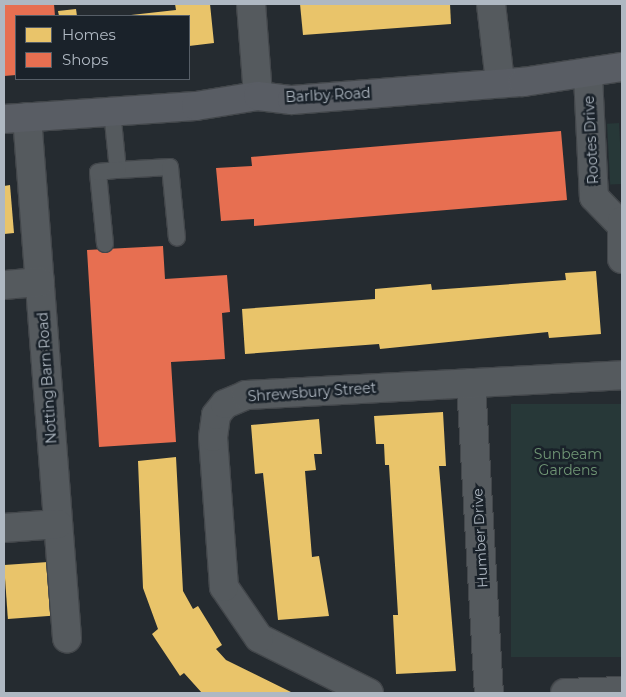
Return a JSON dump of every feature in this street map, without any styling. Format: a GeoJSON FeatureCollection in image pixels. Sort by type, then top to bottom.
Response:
{"type":"FeatureCollection","features":[{"type":"Feature","properties":{"kind":"street"},"geometry":{"type":"LineString","coordinates":[[252,4],[258,96]]}},
{"type":"Feature","properties":{"kind":"street"},"geometry":{"type":"LineString","coordinates":[[491,4],[500,82]]}},
{"type":"Feature","properties":{"kind":"street","name":"Barlby Road"},"geometry":{"type":"LineString","coordinates":[[15,118],[112,111],[258,96],[292,100],[588,76],[622,67]]}},
{"type":"Feature","properties":{"kind":"street","name":"Rootes Drive"},"geometry":{"type":"LineString","coordinates":[[588,76],[594,197],[621,222],[622,259]]}},
{"type":"Feature","properties":{"kind":"street","name":"Notting Barn Road"},"geometry":{"type":"LineString","coordinates":[[15,118],[40,282],[67,638]]}},
{"type":"Feature","properties":{"kind":"street"},"geometry":{"type":"LineString","coordinates":[[4,285],[40,282]]}},
{"type":"Feature","properties":{"kind":"street","name":"Shrewsbury Street"},"geometry":{"type":"LineString","coordinates":[[369,693],[259,638],[224,586],[213,437],[216,415],[225,404],[246,395],[622,375]]}},
{"type":"Feature","properties":{"kind":"street","name":"Humber Drive"},"geometry":{"type":"LineString","coordinates":[[471,383],[489,693]]}},
{"type":"Feature","properties":{"kind":"street"},"geometry":{"type":"LineString","coordinates":[[4,528],[58,524]]}},
{"type":"Feature","properties":{"kind":"street"},"geometry":{"type":"LineString","coordinates":[[565,693],[622,690]]}},
{"type":"Feature","properties":{"kind":"lane"},"geometry":{"type":"LineString","coordinates":[[112,111],[118,170]]}},
{"type":"Feature","properties":{"kind":"lane"},"geometry":{"type":"LineString","coordinates":[[105,244],[98,172],[118,170],[170,167],[177,238]]}},
{"type":"Feature","properties":{"kind":"green space"},"geometry":{"type":"Polygon","coordinates":[[[619,123],[622,184],[610,185],[607,124],[619,123]]]}},
{"type":"Feature","properties":{"kind":"green space","name":"Sunbeam Gardens"},"geometry":{"type":"Polygon","coordinates":[[[511,404],[622,404],[622,657],[511,657],[511,404]]]}},
{"type":"Feature","properties":{"kind":"building: Homes"},"geometry":{"type":"Polygon","coordinates":[[[175,4],[210,4],[214,43],[190,46],[190,15],[131,15],[176,10],[175,4]]]}},
{"type":"Feature","properties":{"kind":"building: Homes"},"geometry":{"type":"Polygon","coordinates":[[[300,4],[450,4],[451,24],[303,35],[300,4]]]}},
{"type":"Feature","properties":{"kind":"building: Homes"},"geometry":{"type":"Polygon","coordinates":[[[76,9],[77,15],[59,15],[58,11],[76,9]]]}},
{"type":"Feature","properties":{"kind":"building: Homes"},"geometry":{"type":"Polygon","coordinates":[[[10,185],[14,233],[4,234],[4,186],[10,185]]]}},
{"type":"Feature","properties":{"kind":"building: Homes"},"geometry":{"type":"Polygon","coordinates":[[[596,271],[601,334],[549,338],[548,332],[380,349],[379,344],[245,354],[242,309],[375,299],[375,289],[431,284],[432,290],[566,280],[565,273],[596,271]]]}},
{"type":"Feature","properties":{"kind":"building: Homes"},"geometry":{"type":"Polygon","coordinates":[[[443,412],[446,466],[439,466],[456,671],[396,674],[393,615],[398,615],[389,465],[385,465],[384,444],[376,444],[374,416],[443,412]]]}},
{"type":"Feature","properties":{"kind":"building: Homes"},"geometry":{"type":"Polygon","coordinates":[[[319,419],[322,454],[314,454],[316,470],[305,471],[312,557],[319,556],[329,616],[278,620],[263,473],[255,474],[251,425],[319,419]]]}},
{"type":"Feature","properties":{"kind":"building: Homes"},"geometry":{"type":"Polygon","coordinates":[[[176,457],[183,591],[193,609],[198,606],[222,645],[216,649],[226,660],[293,693],[202,693],[184,673],[180,676],[152,634],[158,629],[143,588],[138,461],[176,457]]]}},
{"type":"Feature","properties":{"kind":"building: Homes"},"geometry":{"type":"Polygon","coordinates":[[[48,562],[52,616],[8,619],[4,565],[48,562]]]}},
{"type":"Feature","properties":{"kind":"building: Shops"},"geometry":{"type":"Polygon","coordinates":[[[4,4],[54,4],[55,15],[15,15],[15,75],[4,76],[4,4]]]}},
{"type":"Feature","properties":{"kind":"building: Shops"},"geometry":{"type":"Polygon","coordinates":[[[561,131],[567,200],[254,226],[254,219],[221,221],[216,168],[252,166],[251,157],[561,131]]]}},
{"type":"Feature","properties":{"kind":"building: Shops"},"geometry":{"type":"Polygon","coordinates":[[[163,246],[165,279],[227,275],[230,312],[222,313],[225,359],[171,362],[176,442],[99,447],[87,250],[163,246]]]}}]}
